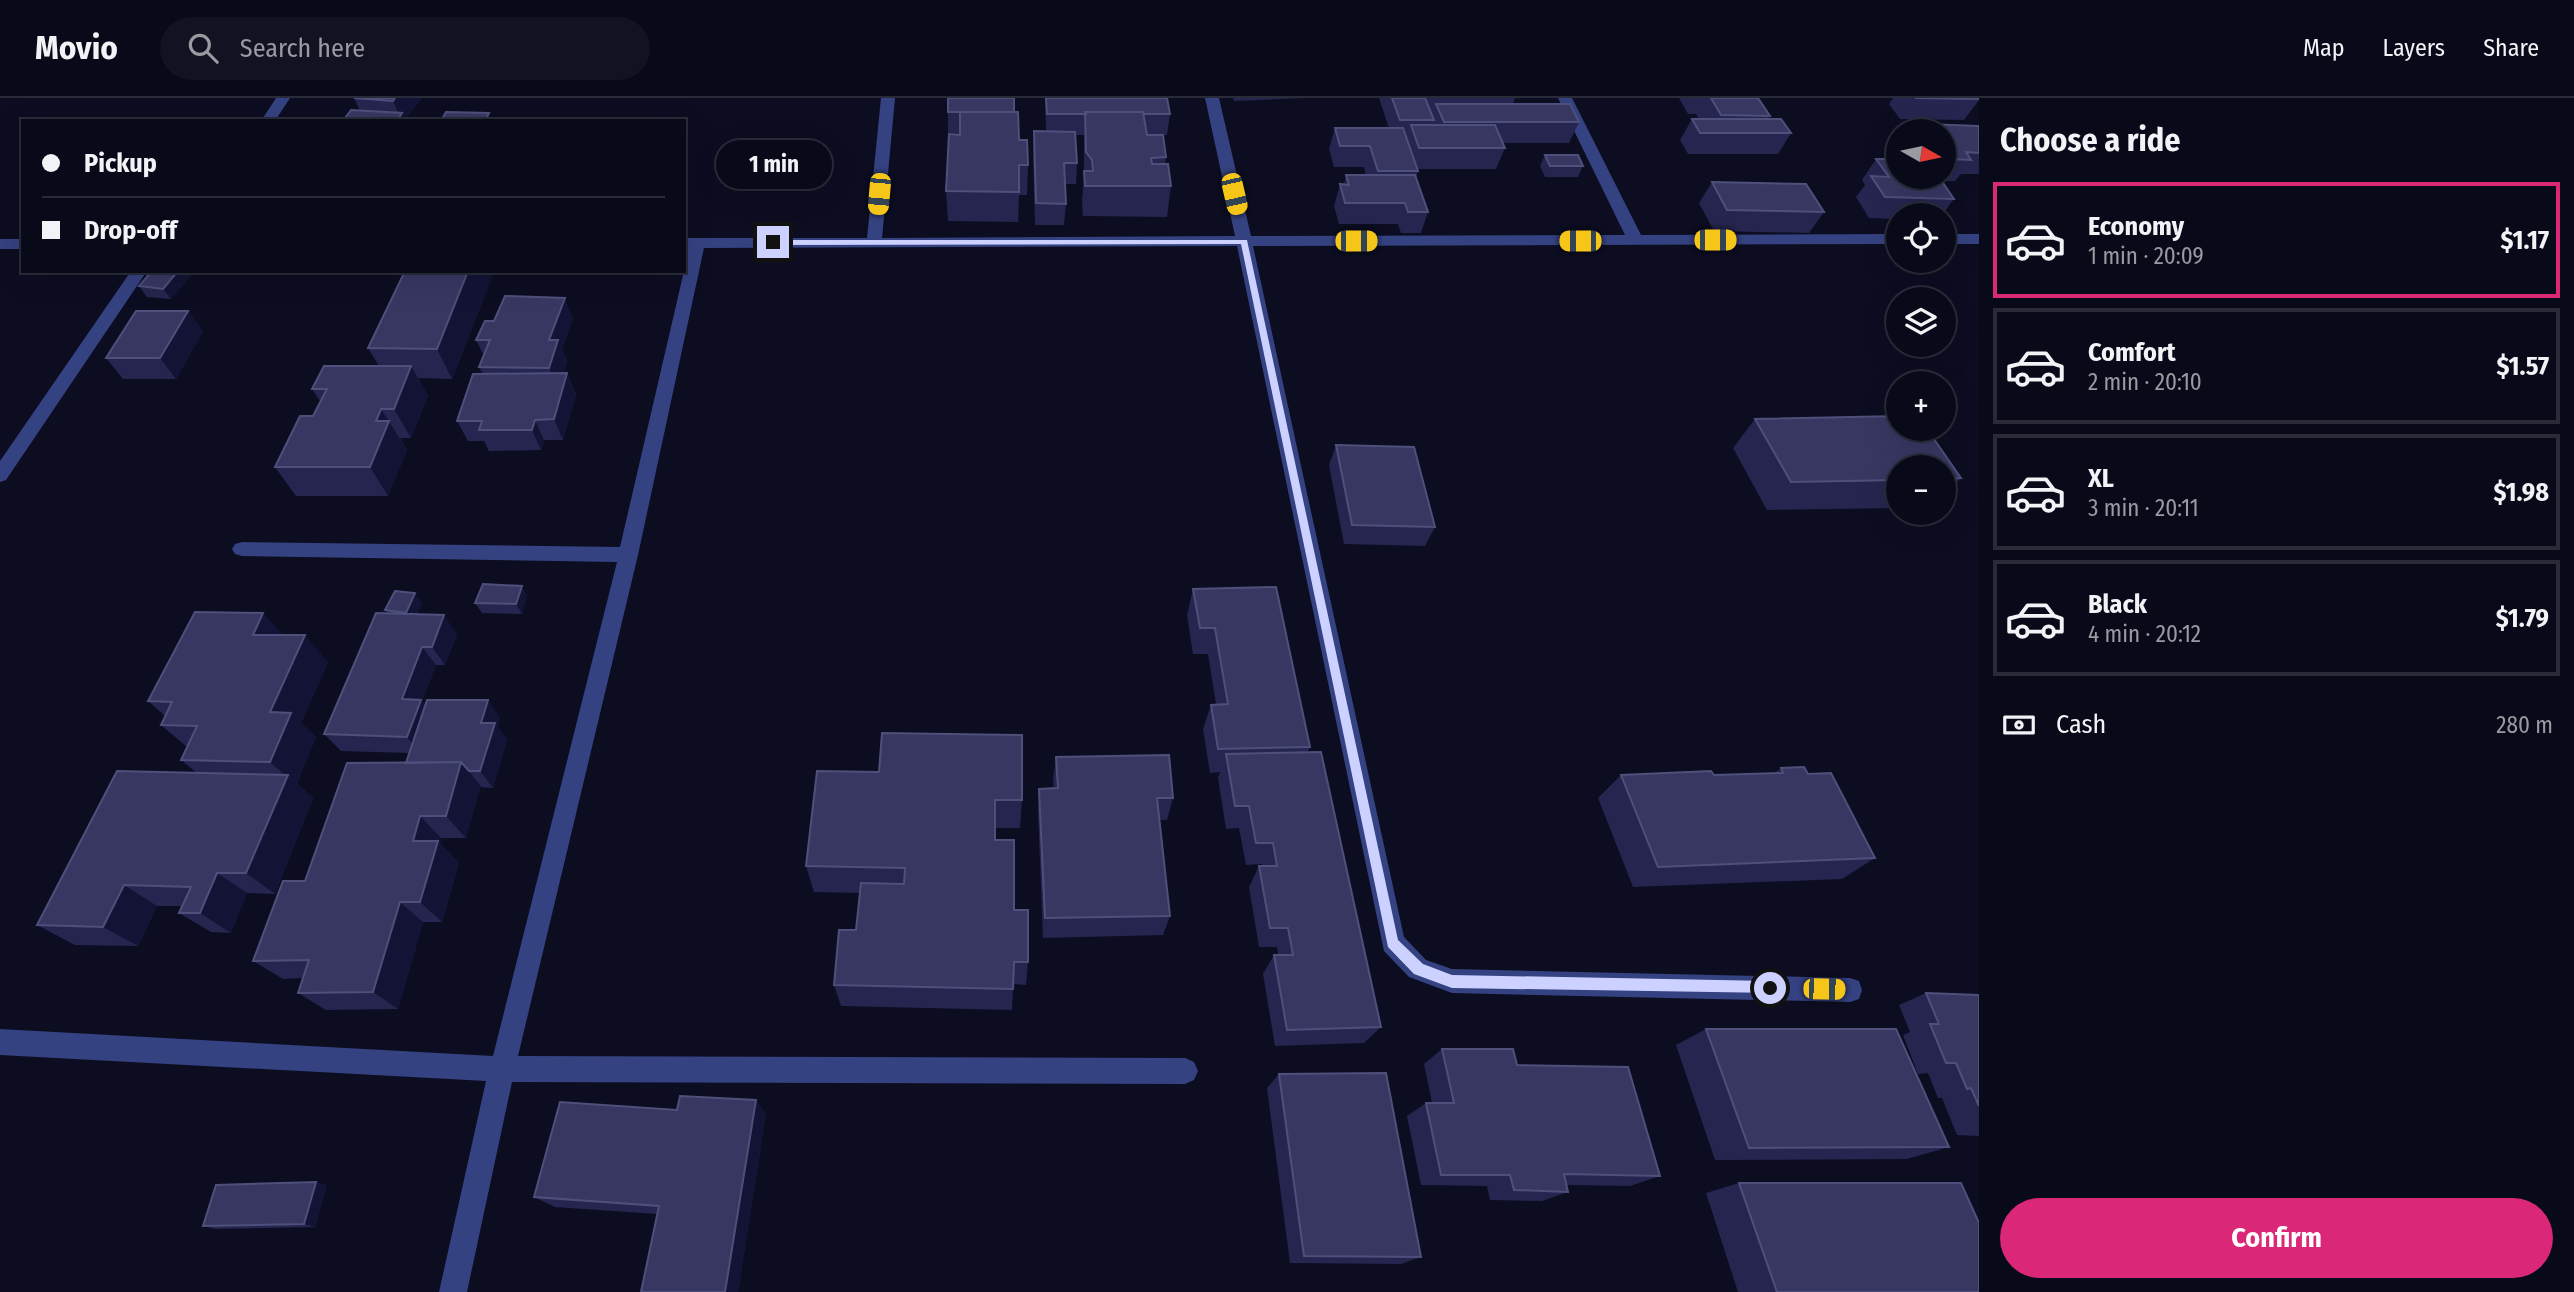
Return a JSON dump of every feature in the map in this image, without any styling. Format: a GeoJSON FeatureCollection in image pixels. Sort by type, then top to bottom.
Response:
{"type":"FeatureCollection","features":[{"type":"Feature","properties":{"kind":"street"},"geometry":{"type":"LineString","coordinates":[[269,119],[282,98]]}},
{"type":"Feature","properties":{"kind":"street"},"geometry":{"type":"LineString","coordinates":[[874,242],[888,98]]}},
{"type":"Feature","properties":{"kind":"street"},"geometry":{"type":"LineString","coordinates":[[1212,98],[1393,943],[1418,969],[1452,981],[1850,990]]}},
{"type":"Feature","properties":{"kind":"street"},"geometry":{"type":"LineString","coordinates":[[1565,98],[1636,241]]}},
{"type":"Feature","properties":{"kind":"street"},"geometry":{"type":"LineString","coordinates":[[686,263],[690,243],[1886,239]]}},
{"type":"Feature","properties":{"kind":"street"},"geometry":{"type":"LineString","coordinates":[[1956,239],[1979,239]]}},
{"type":"Feature","properties":{"kind":"street"},"geometry":{"type":"LineString","coordinates":[[0,244],[21,244]]}},
{"type":"Feature","properties":{"kind":"street"},"geometry":{"type":"LineString","coordinates":[[0,475],[138,273]]}},
{"type":"Feature","properties":{"kind":"street"},"geometry":{"type":"LineString","coordinates":[[453,1292],[502,1069],[628,555],[684,273]]}},
{"type":"Feature","properties":{"kind":"street"},"geometry":{"type":"LineString","coordinates":[[242,549],[628,555]]}},
{"type":"Feature","properties":{"kind":"street"},"geometry":{"type":"LineString","coordinates":[[0,1042],[502,1069],[1185,1071]]}},
{"type":"Feature","properties":{"kind":"building"},"geometry":{"type":"Polygon","coordinates":[[[354,98],[395,98],[393,101],[354,98]]]}},
{"type":"Feature","properties":{"kind":"building"},"geometry":{"type":"Polygon","coordinates":[[[948,98],[1014,98],[1014,112],[948,112],[948,98]]]}},
{"type":"Feature","properties":{"kind":"building"},"geometry":{"type":"Polygon","coordinates":[[[1046,98],[1167,98],[1170,114],[1047,114],[1046,98]]]}},
{"type":"Feature","properties":{"kind":"building"},"geometry":{"type":"Polygon","coordinates":[[[1392,98],[1425,98],[1434,120],[1400,120],[1392,98]]]}},
{"type":"Feature","properties":{"kind":"building"},"geometry":{"type":"Polygon","coordinates":[[[1711,98],[1758,98],[1770,116],[1721,115],[1711,98]]]}},
{"type":"Feature","properties":{"kind":"building"},"geometry":{"type":"Polygon","coordinates":[[[1915,98],[1979,98],[1979,99],[1915,98]]]}},
{"type":"Feature","properties":{"kind":"building"},"geometry":{"type":"Polygon","coordinates":[[[1436,104],[1570,104],[1579,122],[1444,122],[1436,104]]]}},
{"type":"Feature","properties":{"kind":"building"},"geometry":{"type":"Polygon","coordinates":[[[351,110],[402,113],[398,119],[344,119],[351,110]]]}},
{"type":"Feature","properties":{"kind":"building"},"geometry":{"type":"Polygon","coordinates":[[[446,112],[489,113],[486,119],[442,119],[446,112]]]}},
{"type":"Feature","properties":{"kind":"building"},"geometry":{"type":"Polygon","coordinates":[[[960,112],[1018,112],[1019,140],[1027,140],[1028,165],[1019,165],[1019,192],[946,191],[949,134],[960,135],[960,112]]]}},
{"type":"Feature","properties":{"kind":"building"},"geometry":{"type":"Polygon","coordinates":[[[1085,112],[1143,112],[1147,135],[1163,135],[1166,157],[1151,158],[1152,164],[1168,164],[1171,186],[1085,186],[1084,171],[1093,171],[1092,160],[1086,152],[1085,112]]]}},
{"type":"Feature","properties":{"kind":"building"},"geometry":{"type":"Polygon","coordinates":[[[1692,119],[1781,119],[1791,133],[1700,133],[1692,119]]]}},
{"type":"Feature","properties":{"kind":"building"},"geometry":{"type":"Polygon","coordinates":[[[1411,125],[1495,125],[1505,148],[1419,148],[1411,125]]]}},
{"type":"Feature","properties":{"kind":"building"},"geometry":{"type":"Polygon","coordinates":[[[1956,125],[1979,126],[1979,153],[1966,152],[1971,160],[1956,159],[1956,125]]]}},
{"type":"Feature","properties":{"kind":"building"},"geometry":{"type":"Polygon","coordinates":[[[1335,128],[1403,128],[1418,171],[1378,171],[1370,146],[1340,146],[1335,128]]]}},
{"type":"Feature","properties":{"kind":"building"},"geometry":{"type":"Polygon","coordinates":[[[1034,131],[1075,132],[1077,163],[1064,163],[1066,204],[1036,203],[1034,131]]]}},
{"type":"Feature","properties":{"kind":"building"},"geometry":{"type":"Polygon","coordinates":[[[1545,155],[1578,155],[1583,166],[1550,166],[1545,155]]]}},
{"type":"Feature","properties":{"kind":"building"},"geometry":{"type":"Polygon","coordinates":[[[1876,159],[1886,159],[1886,173],[1876,159]]]}},
{"type":"Feature","properties":{"kind":"building"},"geometry":{"type":"Polygon","coordinates":[[[1346,175],[1415,175],[1428,212],[1408,212],[1405,203],[1345,203],[1340,184],[1349,185],[1346,175]]]}},
{"type":"Feature","properties":{"kind":"building"},"geometry":{"type":"Polygon","coordinates":[[[1871,176],[1886,177],[1886,189],[1947,189],[1954,199],[1885,197],[1871,176]]]}},
{"type":"Feature","properties":{"kind":"building"},"geometry":{"type":"Polygon","coordinates":[[[1712,182],[1806,184],[1824,212],[1727,210],[1712,182]]]}},
{"type":"Feature","properties":{"kind":"building"},"geometry":{"type":"Polygon","coordinates":[[[150,273],[176,273],[163,289],[139,286],[150,273]]]}},
{"type":"Feature","properties":{"kind":"building"},"geometry":{"type":"Polygon","coordinates":[[[404,273],[467,273],[437,349],[368,348],[404,273]]]}},
{"type":"Feature","properties":{"kind":"building"},"geometry":{"type":"Polygon","coordinates":[[[505,296],[565,298],[549,340],[558,340],[549,368],[479,367],[490,340],[476,340],[485,321],[494,321],[505,296]]]}},
{"type":"Feature","properties":{"kind":"building"},"geometry":{"type":"Polygon","coordinates":[[[136,311],[188,311],[160,358],[106,358],[136,311]]]}},
{"type":"Feature","properties":{"kind":"building"},"geometry":{"type":"Polygon","coordinates":[[[324,366],[411,366],[394,409],[381,409],[376,421],[389,421],[370,467],[275,467],[300,416],[313,416],[327,389],[312,389],[324,366]]]}},
{"type":"Feature","properties":{"kind":"building"},"geometry":{"type":"Polygon","coordinates":[[[567,373],[554,419],[535,420],[532,430],[479,430],[482,421],[457,421],[473,374],[567,373]]]}},
{"type":"Feature","properties":{"kind":"building"},"geometry":{"type":"Polygon","coordinates":[[[1886,416],[1886,441],[1935,441],[1945,455],[1886,455],[1886,480],[1791,482],[1755,419],[1886,416]]]}},
{"type":"Feature","properties":{"kind":"building"},"geometry":{"type":"Polygon","coordinates":[[[1336,445],[1414,447],[1435,527],[1352,525],[1336,445]]]}},
{"type":"Feature","properties":{"kind":"building"},"geometry":{"type":"Polygon","coordinates":[[[483,584],[522,586],[516,604],[475,603],[483,584]]]}},
{"type":"Feature","properties":{"kind":"building"},"geometry":{"type":"Polygon","coordinates":[[[1276,587],[1310,747],[1218,749],[1211,705],[1228,704],[1215,628],[1200,628],[1193,589],[1276,587]]]}},
{"type":"Feature","properties":{"kind":"building"},"geometry":{"type":"Polygon","coordinates":[[[395,591],[415,593],[406,613],[385,610],[395,591]]]}},
{"type":"Feature","properties":{"kind":"building"},"geometry":{"type":"Polygon","coordinates":[[[195,612],[263,613],[253,635],[305,635],[270,712],[291,713],[270,762],[181,760],[197,726],[161,725],[172,702],[148,701],[195,612]]]}},
{"type":"Feature","properties":{"kind":"building"},"geometry":{"type":"Polygon","coordinates":[[[376,613],[444,615],[432,647],[422,647],[402,699],[421,700],[407,737],[324,734],[376,613]]]}},
{"type":"Feature","properties":{"kind":"building"},"geometry":{"type":"Polygon","coordinates":[[[427,700],[488,700],[481,723],[495,723],[480,771],[469,771],[461,762],[406,763],[427,700]]]}},
{"type":"Feature","properties":{"kind":"building"},"geometry":{"type":"Polygon","coordinates":[[[882,733],[1022,735],[1022,800],[995,800],[995,840],[1014,840],[1014,910],[1028,910],[1028,962],[1014,962],[1013,989],[834,985],[839,930],[856,930],[861,883],[904,884],[905,868],[806,866],[817,771],[879,772],[882,733]]]}},
{"type":"Feature","properties":{"kind":"building"},"geometry":{"type":"Polygon","coordinates":[[[1321,752],[1381,1027],[1287,1030],[1274,955],[1293,955],[1288,928],[1270,928],[1259,866],[1277,866],[1273,843],[1256,843],[1249,806],[1235,806],[1226,754],[1321,752]]]}},
{"type":"Feature","properties":{"kind":"building"},"geometry":{"type":"Polygon","coordinates":[[[1169,755],[1173,798],[1157,798],[1170,916],[1045,918],[1039,789],[1058,788],[1056,757],[1169,755]]]}},
{"type":"Feature","properties":{"kind":"building"},"geometry":{"type":"Polygon","coordinates":[[[461,762],[446,816],[420,816],[413,841],[438,841],[420,902],[400,902],[373,992],[298,993],[309,960],[253,961],[283,881],[305,881],[347,763],[461,762]]]}},
{"type":"Feature","properties":{"kind":"building"},"geometry":{"type":"Polygon","coordinates":[[[1804,767],[1808,774],[1831,773],[1875,858],[1658,867],[1621,775],[1711,771],[1714,775],[1783,773],[1781,768],[1804,767]]]}},
{"type":"Feature","properties":{"kind":"building"},"geometry":{"type":"Polygon","coordinates":[[[117,771],[288,775],[246,873],[217,873],[200,913],[179,913],[191,887],[124,885],[103,927],[37,925],[117,771]]]}},
{"type":"Feature","properties":{"kind":"building"},"geometry":{"type":"Polygon","coordinates":[[[1926,993],[1979,995],[1979,1106],[1971,1088],[1967,1089],[1956,1063],[1946,1063],[1930,1024],[1939,1024],[1926,993]]]}},
{"type":"Feature","properties":{"kind":"building"},"geometry":{"type":"Polygon","coordinates":[[[1706,1029],[1896,1029],[1949,1147],[1749,1148],[1706,1029]]]}},
{"type":"Feature","properties":{"kind":"building"},"geometry":{"type":"Polygon","coordinates":[[[1442,1049],[1513,1049],[1517,1065],[1628,1067],[1660,1176],[1564,1174],[1568,1192],[1514,1190],[1510,1175],[1441,1175],[1426,1103],[1454,1103],[1442,1049]]]}},
{"type":"Feature","properties":{"kind":"building"},"geometry":{"type":"Polygon","coordinates":[[[1386,1073],[1421,1257],[1304,1256],[1279,1074],[1386,1073]]]}},
{"type":"Feature","properties":{"kind":"building"},"geometry":{"type":"Polygon","coordinates":[[[680,1096],[756,1100],[725,1292],[641,1292],[659,1206],[534,1197],[560,1102],[677,1110],[680,1096]]]}},
{"type":"Feature","properties":{"kind":"building"},"geometry":{"type":"Polygon","coordinates":[[[316,1182],[304,1224],[203,1226],[216,1185],[316,1182]]]}},
{"type":"Feature","properties":{"kind":"building"},"geometry":{"type":"Polygon","coordinates":[[[1739,1183],[1961,1183],[1979,1223],[1979,1292],[1777,1292],[1739,1183]]]}},
{"type":"Feature","properties":{"kind":"route"},"geometry":{"type":"LineString","coordinates":[[773,242],[1244,242],[1393,943],[1418,969],[1452,981],[1770,988]]}}]}
